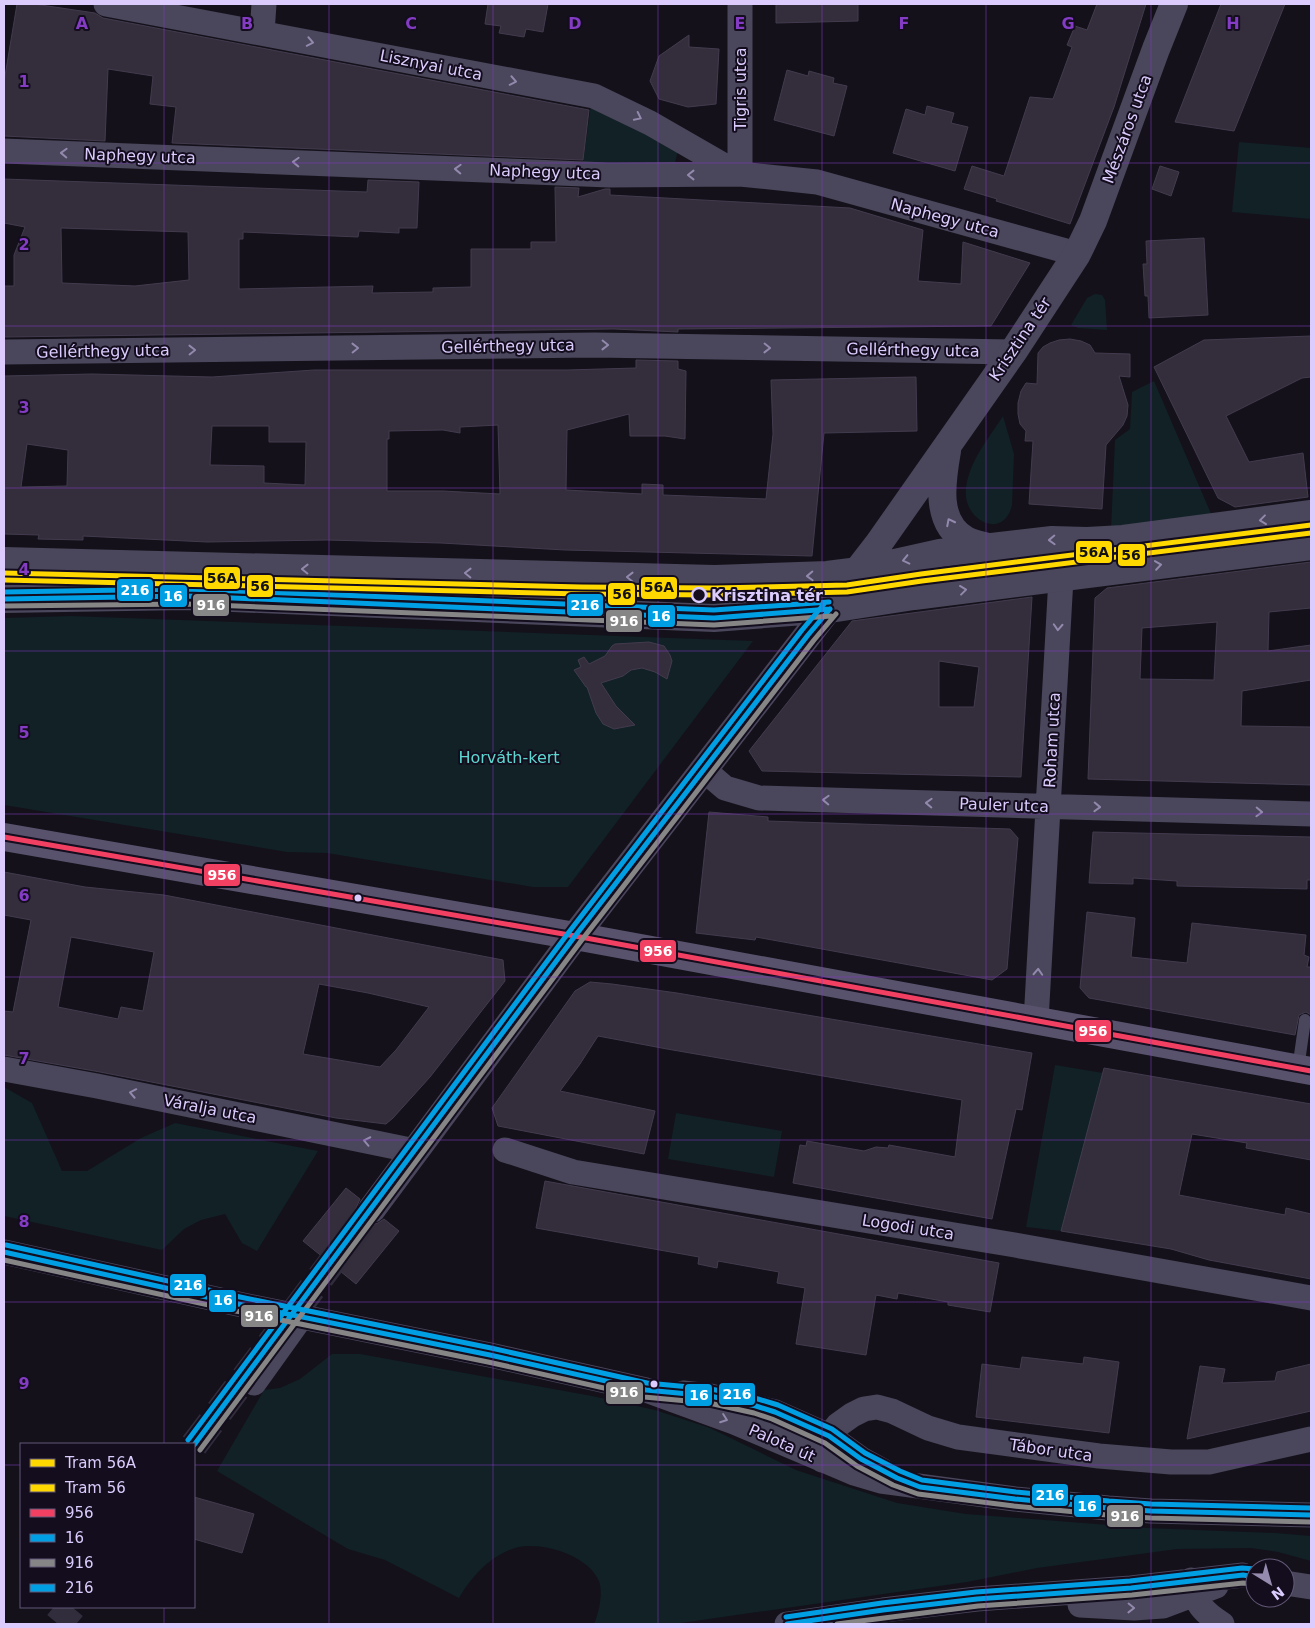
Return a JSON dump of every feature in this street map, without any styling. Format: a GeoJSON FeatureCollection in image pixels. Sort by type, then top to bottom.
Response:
{"type":"FeatureCollection","features":[{"type":"Feature","properties":{"kind":"main road"},"geometry":{"type":"LineString","coordinates":[[4,837],[575,936],[1304,1070]]}},
{"type":"Feature","properties":{"kind":"street","name":"Lisznyai utca"},"geometry":{"type":"LineString","coordinates":[[106,4],[594,96],[650,123],[740,174]]}},
{"type":"Feature","properties":{"kind":"street"},"geometry":{"type":"LineString","coordinates":[[262,33],[264,4]]}},
{"type":"Feature","properties":{"kind":"street","name":"Tigris utca"},"geometry":{"type":"LineString","coordinates":[[740,4],[740,174]]}},
{"type":"Feature","properties":{"kind":"street","name":"Mészáros utca"},"geometry":{"type":"LineString","coordinates":[[1077,254],[1093,221],[1174,4]]}},
{"type":"Feature","properties":{"kind":"street","name":"Naphegy utca"},"geometry":{"type":"LineString","coordinates":[[4,151],[609,175],[740,174],[816,182],[1077,254]]}},
{"type":"Feature","properties":{"kind":"street","name":"Krisztina tér"},"geometry":{"type":"LineString","coordinates":[[372,1209],[575,936],[859,571],[1013,352],[1077,254]]}},
{"type":"Feature","properties":{"kind":"street","name":"Gellérthegy utca"},"geometry":{"type":"LineString","coordinates":[[4,352],[595,345],[1013,352]]}},
{"type":"Feature","properties":{"kind":"street"},"geometry":{"type":"LineString","coordinates":[[948,444],[941,485],[943,504],[949,523],[966,540],[988,547]]}},
{"type":"Feature","properties":{"kind":"street"},"geometry":{"type":"LineString","coordinates":[[4,561],[716,579],[827,575],[859,571],[940,553],[1052,540],[1123,539],[1311,514]]}},
{"type":"Feature","properties":{"kind":"street"},"geometry":{"type":"LineString","coordinates":[[4,599],[187,596],[714,618],[830,609],[1311,546]]}},
{"type":"Feature","properties":{"kind":"street","name":"Roham utca"},"geometry":{"type":"LineString","coordinates":[[1036,1020],[1061,578]]}},
{"type":"Feature","properties":{"kind":"street","name":"Pauler utca"},"geometry":{"type":"LineString","coordinates":[[704,770],[725,788],[759,798],[1048,797],[1311,814]]}},
{"type":"Feature","properties":{"kind":"street","name":"Váralja utca"},"geometry":{"type":"LineString","coordinates":[[4,1070],[107,1088],[415,1151]]}},
{"type":"Feature","properties":{"kind":"street","name":"Logodi utca"},"geometry":{"type":"LineString","coordinates":[[506,1150],[573,1172],[1015,1245],[1311,1298]]}},
{"type":"Feature","properties":{"kind":"street","name":"Palota út"},"geometry":{"type":"LineString","coordinates":[[4,1252],[646,1390],[710,1396],[756,1406],[829,1436],[861,1459],[897,1478],[920,1487]]}},
{"type":"Feature","properties":{"kind":"street"},"geometry":{"type":"LineString","coordinates":[[254,1383],[302,1316]]}},
{"type":"Feature","properties":{"kind":"street","name":"Palota út"},"geometry":{"type":"LineString","coordinates":[[646,1390],[734,1422],[865,1477],[896,1484],[1015,1500],[1117,1508],[1311,1515]]}},
{"type":"Feature","properties":{"kind":"street","name":"Tábor utca"},"geometry":{"type":"LineString","coordinates":[[829,1436],[852,1415],[864,1409],[877,1408],[892,1411],[928,1428],[958,1437],[1099,1456],[1171,1462],[1209,1462],[1311,1439]]}},
{"type":"Feature","properties":{"kind":"street"},"geometry":{"type":"LineString","coordinates":[[822,1460],[829,1436]]}},
{"type":"Feature","properties":{"kind":"street"},"geometry":{"type":"LineString","coordinates":[[787,1624],[977,1599],[1131,1588],[1245,1576]]}},
{"type":"Feature","properties":{"kind":"street"},"geometry":{"type":"LineString","coordinates":[[1192,1581],[1203,1610],[1222,1624]]}},
{"type":"Feature","properties":{"kind":"street"},"geometry":{"type":"LineString","coordinates":[[1295,1585],[1311,1587]]}},
{"type":"Feature","properties":{"kind":"lane"},"geometry":{"type":"LineString","coordinates":[[1304,1070],[1305,1020]]}},
{"type":"Feature","properties":{"kind":"green space"},"geometry":{"type":"Polygon","coordinates":[[[591,104],[678,150],[675,163],[583,163],[591,104]]]}},
{"type":"Feature","properties":{"kind":"green space"},"geometry":{"type":"Polygon","coordinates":[[[1239,142],[1311,148],[1311,219],[1232,212],[1239,142]]]}},
{"type":"Feature","properties":{"kind":"green space"},"geometry":{"type":"Polygon","coordinates":[[[1095,294],[1102,295],[1105,300],[1107,330],[1078,328],[1071,325],[1087,298],[1095,294]]]}},
{"type":"Feature","properties":{"kind":"green space"},"geometry":{"type":"Polygon","coordinates":[[[1154,381],[1212,516],[1111,529],[1115,440],[1130,429],[1132,392],[1154,381]]]}},
{"type":"Feature","properties":{"kind":"green space"},"geometry":{"type":"Polygon","coordinates":[[[1003,416],[1014,454],[1012,505],[1008,516],[1001,522],[993,524],[984,522],[970,510],[966,500],[966,488],[975,459],[1003,416]]]}},
{"type":"Feature","properties":{"kind":"green space","name":"Horváth-kert"},"geometry":{"type":"Polygon","coordinates":[[[71,616],[753,641],[568,887],[533,887],[327,853],[287,852],[4,805],[4,618],[71,616]]]}},
{"type":"Feature","properties":{"kind":"green space"},"geometry":{"type":"Polygon","coordinates":[[[1055,1065],[1103,1073],[1061,1231],[1026,1227],[1055,1065]]]}},
{"type":"Feature","properties":{"kind":"green space"},"geometry":{"type":"Polygon","coordinates":[[[4,1087],[32,1103],[62,1171],[87,1171],[141,1138],[175,1123],[318,1151],[257,1251],[242,1243],[225,1214],[201,1220],[184,1229],[162,1250],[4,1216],[4,1087]]]}},
{"type":"Feature","properties":{"kind":"green space"},"geometry":{"type":"Polygon","coordinates":[[[676,1113],[782,1131],[774,1177],[668,1159],[676,1113]]]}},
{"type":"Feature","properties":{"kind":"green space"},"geometry":{"type":"Polygon","coordinates":[[[332,1354],[360,1354],[592,1396],[655,1410],[710,1428],[796,1470],[897,1503],[966,1514],[1147,1528],[1311,1536],[1311,1561],[1278,1552],[1251,1548],[1177,1549],[1037,1568],[967,1582],[674,1624],[594,1624],[598,1614],[601,1589],[598,1579],[592,1570],[573,1556],[549,1548],[525,1546],[506,1551],[490,1561],[469,1582],[459,1598],[385,1560],[348,1549],[217,1471],[264,1390],[280,1388],[300,1379],[332,1354]]]}},
{"type":"Feature","properties":{"kind":"building"},"geometry":{"type":"Polygon","coordinates":[[[17,4],[34,4],[95,13],[103,18],[589,110],[583,160],[172,143],[176,107],[150,104],[153,76],[108,69],[105,141],[4,136],[4,82],[17,4]]]}},
{"type":"Feature","properties":{"kind":"building"},"geometry":{"type":"Polygon","coordinates":[[[488,4],[548,4],[543,32],[526,29],[524,37],[499,33],[501,26],[485,24],[488,4]]]}},
{"type":"Feature","properties":{"kind":"building"},"geometry":{"type":"Polygon","coordinates":[[[776,4],[858,4],[858,21],[776,23],[776,4]]]}},
{"type":"Feature","properties":{"kind":"building"},"geometry":{"type":"Polygon","coordinates":[[[1097,4],[1146,4],[1114,107],[1070,224],[964,189],[972,166],[1004,176],[1030,97],[1053,99],[1072,47],[1067,45],[1075,26],[1087,30],[1097,4]]]}},
{"type":"Feature","properties":{"kind":"building"},"geometry":{"type":"Polygon","coordinates":[[[1221,4],[1285,4],[1234,131],[1175,122],[1221,4]]]}},
{"type":"Feature","properties":{"kind":"building"},"geometry":{"type":"Polygon","coordinates":[[[689,35],[689,47],[719,49],[716,104],[688,107],[659,99],[650,81],[659,56],[689,35]]]}},
{"type":"Feature","properties":{"kind":"building"},"geometry":{"type":"Polygon","coordinates":[[[787,70],[808,76],[809,71],[834,78],[833,83],[847,86],[834,136],[774,120],[787,70]]]}},
{"type":"Feature","properties":{"kind":"building"},"geometry":{"type":"Polygon","coordinates":[[[927,106],[954,113],[951,123],[968,127],[955,171],[893,153],[906,109],[925,115],[927,106]]]}},
{"type":"Feature","properties":{"kind":"building"},"geometry":{"type":"Polygon","coordinates":[[[1160,166],[1179,172],[1171,196],[1152,189],[1160,166]]]}},
{"type":"Feature","properties":{"kind":"building"},"geometry":{"type":"Polygon","coordinates":[[[4,179],[367,192],[368,180],[419,182],[417,228],[399,228],[399,233],[359,231],[358,237],[243,232],[243,239],[239,239],[239,289],[373,286],[372,293],[433,292],[433,288],[471,287],[471,249],[531,249],[531,242],[556,242],[555,187],[579,188],[578,197],[610,189],[610,195],[850,208],[923,230],[918,281],[961,284],[963,242],[1030,263],[991,326],[678,329],[678,332],[614,329],[4,337],[4,286],[14,286],[14,255],[25,227],[4,223],[4,179]],[[61,228],[62,283],[135,286],[189,280],[188,232],[61,228]]]}},
{"type":"Feature","properties":{"kind":"building"},"geometry":{"type":"Polygon","coordinates":[[[1204,238],[1208,315],[1149,318],[1148,296],[1145,296],[1143,264],[1147,264],[1146,241],[1204,238]]]}},
{"type":"Feature","properties":{"kind":"building"},"geometry":{"type":"Polygon","coordinates":[[[1311,336],[1311,377],[1302,378],[1226,416],[1249,462],[1303,453],[1308,497],[1235,507],[1218,498],[1154,367],[1204,340],[1311,336]]]}},
{"type":"Feature","properties":{"kind":"building"},"geometry":{"type":"Polygon","coordinates":[[[1070,339],[1090,345],[1095,353],[1130,354],[1130,377],[1119,376],[1128,405],[1127,416],[1123,425],[1106,445],[1102,509],[1029,504],[1033,441],[1025,441],[1026,431],[1020,424],[1018,403],[1021,391],[1026,383],[1037,384],[1038,353],[1050,343],[1070,339]]]}},
{"type":"Feature","properties":{"kind":"building"},"geometry":{"type":"Polygon","coordinates":[[[636,360],[678,361],[678,369],[686,371],[685,439],[665,436],[630,436],[629,414],[567,430],[566,490],[642,494],[642,484],[663,485],[663,495],[766,499],[773,434],[771,380],[916,377],[917,431],[824,433],[812,556],[565,550],[441,543],[327,540],[207,542],[83,536],[83,540],[38,539],[39,535],[4,534],[4,376],[92,374],[212,377],[314,370],[567,370],[636,368],[636,360]],[[498,425],[460,427],[460,433],[443,430],[389,431],[389,439],[387,439],[387,491],[500,494],[498,425]],[[212,426],[210,465],[264,466],[264,483],[305,485],[306,442],[269,442],[269,426],[212,426]],[[27,444],[21,487],[67,486],[68,450],[27,444]]]}},
{"type":"Feature","properties":{"kind":"building"},"geometry":{"type":"Polygon","coordinates":[[[1311,562],[1311,608],[1269,612],[1268,651],[1311,645],[1311,680],[1242,691],[1241,726],[1311,727],[1311,785],[1088,779],[1095,598],[1107,588],[1311,562]],[[1217,622],[1142,628],[1140,679],[1214,680],[1217,622]]]}},
{"type":"Feature","properties":{"kind":"building"},"geometry":{"type":"Polygon","coordinates":[[[1032,597],[1021,777],[762,771],[749,751],[852,621],[1032,597]],[[939,661],[939,707],[974,707],[979,667],[939,661]]]}},
{"type":"Feature","properties":{"kind":"building"},"geometry":{"type":"Polygon","coordinates":[[[649,642],[664,646],[670,655],[672,661],[667,679],[655,672],[642,668],[631,670],[623,676],[601,683],[616,706],[635,725],[614,729],[603,724],[596,713],[587,687],[574,670],[581,667],[578,660],[584,657],[589,664],[605,656],[615,644],[649,642]]]}},
{"type":"Feature","properties":{"kind":"building"},"geometry":{"type":"Polygon","coordinates":[[[709,812],[768,817],[768,821],[1010,829],[1018,838],[1007,969],[992,980],[756,937],[755,940],[696,933],[709,812]]]}},
{"type":"Feature","properties":{"kind":"building"},"geometry":{"type":"Polygon","coordinates":[[[1093,832],[1311,837],[1311,880],[1307,880],[1307,889],[1177,886],[1177,881],[1133,878],[1133,884],[1089,883],[1093,832]]]}},
{"type":"Feature","properties":{"kind":"building"},"geometry":{"type":"Polygon","coordinates":[[[4,872],[85,887],[164,895],[503,960],[505,981],[430,1077],[386,1124],[336,1118],[4,1055],[4,1011],[13,1012],[31,920],[4,915],[4,872]],[[71,937],[58,1007],[118,1019],[121,1007],[143,1011],[154,952],[71,937]],[[319,984],[303,1054],[380,1067],[396,1050],[429,1007],[368,993],[319,984]]]}},
{"type":"Feature","properties":{"kind":"building"},"geometry":{"type":"Polygon","coordinates":[[[1087,912],[1135,918],[1131,957],[1187,963],[1192,923],[1306,935],[1304,955],[1309,957],[1307,967],[1311,967],[1311,1015],[1306,1012],[1299,1015],[1295,1035],[1089,998],[1080,988],[1087,912]]]}},
{"type":"Feature","properties":{"kind":"building"},"geometry":{"type":"Polygon","coordinates":[[[590,982],[677,993],[1032,1053],[1022,1110],[1016,1109],[992,1219],[793,1183],[800,1145],[806,1146],[807,1141],[864,1151],[876,1147],[888,1148],[889,1145],[955,1157],[962,1100],[598,1036],[560,1091],[655,1111],[644,1154],[498,1126],[492,1108],[575,991],[590,982]]]}},
{"type":"Feature","properties":{"kind":"building"},"geometry":{"type":"Polygon","coordinates":[[[1104,1068],[1311,1104],[1311,1160],[1246,1148],[1247,1143],[1192,1134],[1179,1195],[1285,1215],[1286,1208],[1311,1214],[1311,1279],[1209,1260],[1171,1249],[1061,1231],[1104,1068]]]}},
{"type":"Feature","properties":{"kind":"building"},"geometry":{"type":"Polygon","coordinates":[[[545,1181],[999,1263],[990,1312],[948,1305],[948,1302],[898,1293],[897,1299],[876,1295],[866,1355],[796,1344],[805,1288],[777,1283],[779,1272],[718,1261],[717,1268],[698,1264],[699,1257],[536,1228],[545,1181]]]}},
{"type":"Feature","properties":{"kind":"building"},"geometry":{"type":"Polygon","coordinates":[[[346,1188],[360,1199],[356,1208],[362,1221],[371,1225],[384,1219],[399,1231],[356,1284],[303,1241],[346,1188]]]}},
{"type":"Feature","properties":{"kind":"building"},"geometry":{"type":"Polygon","coordinates":[[[1022,1357],[1083,1364],[1084,1357],[1119,1362],[1109,1433],[976,1417],[982,1364],[1020,1369],[1022,1357]]]}},
{"type":"Feature","properties":{"kind":"building"},"geometry":{"type":"Polygon","coordinates":[[[1311,1364],[1311,1411],[1187,1439],[1200,1366],[1225,1369],[1222,1383],[1275,1381],[1277,1372],[1311,1364]]]}},
{"type":"Feature","properties":{"kind":"building"},"geometry":{"type":"Polygon","coordinates":[[[195,1497],[254,1514],[242,1553],[195,1539],[195,1497]]]}},
{"type":"Feature","properties":{"kind":"tunnel"},"geometry":{"type":"LineString","coordinates":[[195,1444],[372,1209]]}},
{"type":"Feature","properties":{"kind":"tunnel"},"geometry":{"type":"LineString","coordinates":[[58,1624],[71,1608]]}},
{"type":"Feature","properties":{"kind":"tram line","name":"56A"},"geometry":{"type":"LineString","coordinates":[[4,573],[582,587],[715,588],[847,585],[1311,525]]}},
{"type":"Feature","properties":{"kind":"tram line","name":"56"},"geometry":{"type":"LineString","coordinates":[[4,580],[582,594],[715,595],[847,592],[1311,533]]}},
{"type":"Feature","properties":{"kind":"transit line","name":"216"},"geometry":{"type":"LineString","coordinates":[[4,592],[187,589],[714,610],[829,602]]}},
{"type":"Feature","properties":{"kind":"transit line","name":"16"},"geometry":{"type":"LineString","coordinates":[[4,599],[187,596],[714,618],[830,609]]}},
{"type":"Feature","properties":{"kind":"transit line","name":"916"},"geometry":{"type":"LineString","coordinates":[[4,606],[187,604],[714,625],[831,616]]}},
{"type":"Feature","properties":{"kind":"transit line","name":"216"},"geometry":{"type":"LineString","coordinates":[[188,1440],[569,932],[824,604]]}},
{"type":"Feature","properties":{"kind":"transit line","name":"16"},"geometry":{"type":"LineString","coordinates":[[195,1444],[575,936],[830,609]]}},
{"type":"Feature","properties":{"kind":"transit line","name":"916"},"geometry":{"type":"LineString","coordinates":[[200,1450],[581,941],[836,614]]}},
{"type":"Feature","properties":{"kind":"transit line","name":"956"},"geometry":{"type":"LineString","coordinates":[[4,837],[575,936],[1311,1071]]}},
{"type":"Feature","properties":{"kind":"transit line","name":"216"},"geometry":{"type":"LineString","coordinates":[[6,1245],[240,1297],[491,1348],[647,1383],[711,1389],[758,1399],[778,1405],[832,1429],[865,1453],[922,1480],[1109,1501],[1151,1504],[1311,1508]]}},
{"type":"Feature","properties":{"kind":"transit line","name":"16"},"geometry":{"type":"LineString","coordinates":[[4,1252],[238,1304],[490,1355],[646,1390],[710,1396],[756,1406],[775,1412],[829,1436],[861,1459],[897,1478],[920,1487],[1108,1508],[1151,1511],[1311,1515]]}},
{"type":"Feature","properties":{"kind":"transit line","name":"916"},"geometry":{"type":"LineString","coordinates":[[4,1260],[236,1311],[488,1362],[644,1397],[709,1403],[754,1413],[825,1443],[857,1466],[893,1485],[918,1494],[1107,1515],[1311,1522]]}},
{"type":"Feature","properties":{"kind":"transit line","name":"216"},"geometry":{"type":"LineString","coordinates":[[786,1617],[976,1592],[1130,1581],[1245,1568]]}},
{"type":"Feature","properties":{"kind":"transit line","name":"16"},"geometry":{"type":"LineString","coordinates":[[787,1624],[977,1599],[1131,1588],[1245,1575]]}},
{"type":"Feature","properties":{"kind":"transit line","name":"916"},"geometry":{"type":"LineString","coordinates":[[837,1624],[978,1606],[1132,1595],[1245,1583]]}},
{"type":"Feature","properties":{"kind":"place","name":"Krisztina tér"},"geometry":{"type":"Point","coordinates":[699,595]}}]}
